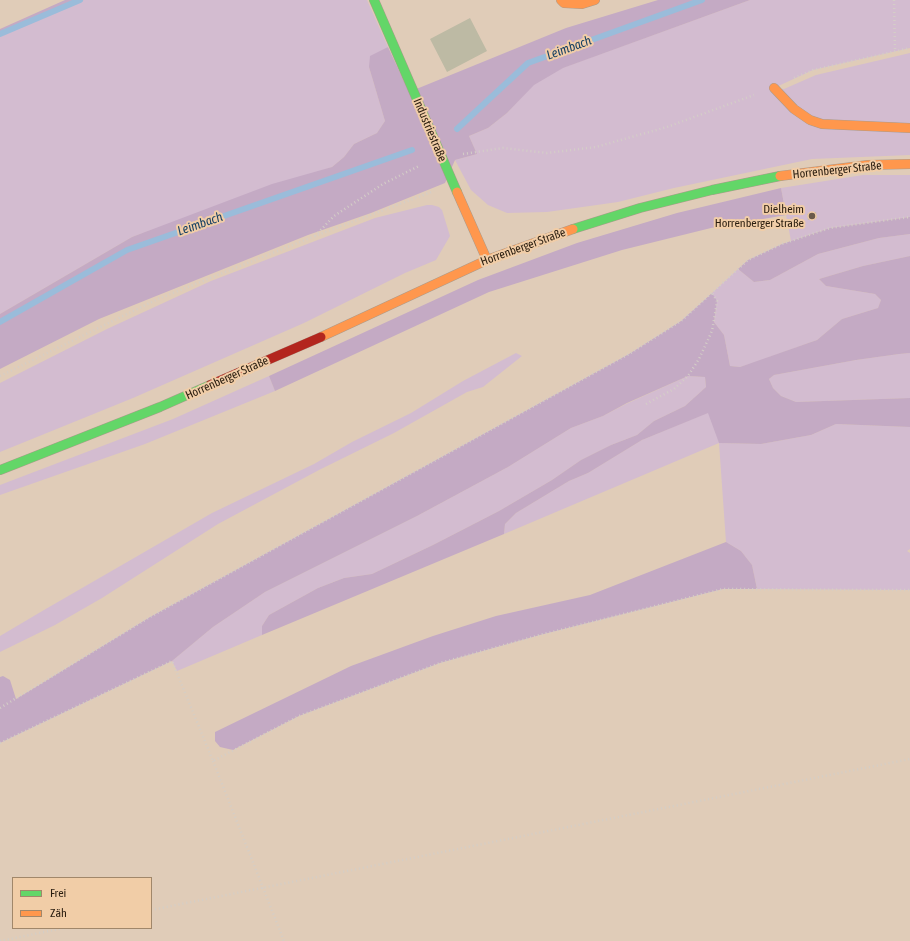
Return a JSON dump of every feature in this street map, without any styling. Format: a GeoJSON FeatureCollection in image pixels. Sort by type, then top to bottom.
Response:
{"type":"FeatureCollection","features":[{"type":"Feature","properties":{"kind":"main road","name":"Industriestraße"},"geometry":{"type":"LineString","coordinates":[[374,0],[487,260]]}},
{"type":"Feature","properties":{"kind":"main road"},"geometry":{"type":"LineString","coordinates":[[563,1],[582,4],[595,0]]}},
{"type":"Feature","properties":{"kind":"main road"},"geometry":{"type":"LineString","coordinates":[[774,88],[794,109],[810,120],[822,124],[910,128]]}},
{"type":"Feature","properties":{"kind":"main road","name":"Horrenberger Straße"},"geometry":{"type":"LineString","coordinates":[[0,470],[160,408],[293,350],[487,260],[570,230],[640,208],[712,190],[784,175],[868,165],[910,164]]}},
{"type":"Feature","properties":{"kind":"path"},"geometry":{"type":"LineString","coordinates":[[894,0],[895,51]]}},
{"type":"Feature","properties":{"kind":"path"},"geometry":{"type":"LineString","coordinates":[[462,154],[503,148],[547,153],[596,147],[667,127],[774,88],[813,70],[910,48]]}},
{"type":"Feature","properties":{"kind":"path"},"geometry":{"type":"LineString","coordinates":[[315,236],[334,216],[383,184],[420,166]]}},
{"type":"Feature","properties":{"kind":"path"},"geometry":{"type":"LineString","coordinates":[[0,376],[158,299],[453,183]]}},
{"type":"Feature","properties":{"kind":"path"},"geometry":{"type":"LineString","coordinates":[[0,708],[150,617],[629,354],[681,321],[748,260],[782,244],[830,228],[910,217]]}},
{"type":"Feature","properties":{"kind":"path"},"geometry":{"type":"LineString","coordinates":[[646,404],[674,389],[688,376],[699,359],[712,331],[716,301],[712,293]]}},
{"type":"Feature","properties":{"kind":"path"},"geometry":{"type":"LineString","coordinates":[[213,761],[299,716],[440,663],[540,635],[723,589],[910,590]]}},
{"type":"Feature","properties":{"kind":"path"},"geometry":{"type":"LineString","coordinates":[[0,743],[172,661],[284,941]]}},
{"type":"Feature","properties":{"kind":"path"},"geometry":{"type":"LineString","coordinates":[[152,910],[910,759]]}},
{"type":"Feature","properties":{"kind":"path"},"geometry":{"type":"LineString","coordinates":[[0,941],[59,929]]}},
{"type":"Feature","properties":{"kind":"shaded area"},"geometry":{"type":"Polygon","coordinates":[[[65,0],[84,0],[0,36],[0,29],[65,0]]]}},
{"type":"Feature","properties":{"kind":"shaded area"},"geometry":{"type":"Polygon","coordinates":[[[84,0],[367,0],[388,47],[369,67],[385,121],[377,133],[354,144],[344,157],[332,167],[132,237],[0,314],[0,36],[84,0]]]}},
{"type":"Feature","properties":{"kind":"shaded area"},"geometry":{"type":"Polygon","coordinates":[[[658,0],[750,0],[563,68],[534,85],[507,113],[488,128],[469,136],[477,154],[455,160],[445,183],[371,213],[308,235],[99,319],[0,369],[0,314],[132,237],[272,184],[332,167],[344,157],[354,144],[377,133],[385,121],[369,67],[370,56],[388,47],[409,92],[566,28],[658,0]]]}},
{"type":"Feature","properties":{"kind":"shaded area"},"geometry":{"type":"Polygon","coordinates":[[[750,0],[910,0],[910,48],[813,70],[774,88],[784,89],[816,75],[910,53],[910,155],[812,159],[674,188],[618,202],[547,212],[507,213],[488,205],[471,190],[455,160],[477,154],[469,136],[488,128],[507,113],[533,85],[562,68],[750,0]]]}},
{"type":"Feature","properties":{"kind":"shaded area"},"geometry":{"type":"Polygon","coordinates":[[[863,175],[910,175],[910,217],[830,228],[791,241],[781,188],[863,175]]]}},
{"type":"Feature","properties":{"kind":"shaded area"},"geometry":{"type":"Polygon","coordinates":[[[781,188],[786,215],[711,228],[622,250],[489,292],[275,391],[269,376],[478,280],[577,243],[677,213],[781,188]]]}},
{"type":"Feature","properties":{"kind":"shaded area"},"geometry":{"type":"Polygon","coordinates":[[[427,205],[439,207],[442,210],[450,236],[436,260],[405,273],[304,323],[133,398],[0,452],[0,383],[107,329],[211,281],[375,218],[427,205]]]}},
{"type":"Feature","properties":{"kind":"shaded area"},"geometry":{"type":"Polygon","coordinates":[[[910,217],[910,234],[879,238],[818,254],[770,280],[754,282],[738,269],[748,260],[782,244],[830,228],[910,217]]]}},
{"type":"Feature","properties":{"kind":"shaded area"},"geometry":{"type":"Polygon","coordinates":[[[910,234],[910,256],[863,266],[819,279],[826,286],[875,294],[881,300],[878,308],[842,319],[817,340],[740,367],[730,366],[724,335],[714,322],[716,308],[712,293],[738,269],[754,282],[770,280],[818,254],[879,238],[910,234]]]}},
{"type":"Feature","properties":{"kind":"shaded area"},"geometry":{"type":"Polygon","coordinates":[[[910,256],[910,353],[856,360],[774,375],[769,379],[773,388],[781,396],[796,402],[910,398],[910,427],[836,424],[811,435],[761,444],[719,443],[708,413],[642,440],[588,473],[569,481],[516,513],[505,524],[504,534],[262,635],[262,626],[269,615],[318,588],[344,578],[372,574],[433,545],[499,511],[552,480],[581,460],[611,445],[637,435],[654,421],[685,406],[706,387],[705,377],[688,376],[627,403],[603,416],[571,428],[508,467],[417,516],[265,592],[213,627],[172,661],[0,743],[0,677],[3,676],[10,680],[16,699],[150,617],[629,354],[681,321],[712,293],[717,301],[714,322],[724,335],[730,366],[740,367],[817,340],[842,319],[878,308],[881,300],[875,294],[826,286],[819,279],[863,266],[910,256]]]}},
{"type":"Feature","properties":{"kind":"shaded area"},"geometry":{"type":"Polygon","coordinates":[[[516,353],[522,356],[483,387],[467,392],[394,433],[319,470],[218,524],[102,598],[55,625],[0,652],[0,636],[44,610],[212,513],[314,464],[352,442],[411,413],[463,381],[516,353]]]}},
{"type":"Feature","properties":{"kind":"shaded area"},"geometry":{"type":"Polygon","coordinates":[[[910,353],[910,398],[796,402],[781,396],[773,388],[769,379],[774,375],[856,360],[910,353]]]}},
{"type":"Feature","properties":{"kind":"shaded area"},"geometry":{"type":"Polygon","coordinates":[[[269,376],[275,391],[145,444],[0,495],[0,485],[173,419],[269,376]]]}},
{"type":"Feature","properties":{"kind":"shaded area"},"geometry":{"type":"Polygon","coordinates":[[[688,376],[705,377],[706,387],[685,406],[654,421],[637,435],[611,445],[581,460],[552,480],[499,511],[433,545],[372,574],[344,578],[318,588],[269,615],[262,626],[262,635],[177,671],[172,661],[213,627],[265,592],[417,516],[508,467],[571,428],[603,416],[688,376]]]}},
{"type":"Feature","properties":{"kind":"shaded area"},"geometry":{"type":"Polygon","coordinates":[[[709,412],[720,443],[761,444],[811,435],[836,424],[910,427],[910,549],[907,551],[910,553],[910,590],[757,589],[752,565],[741,551],[726,542],[719,443],[504,534],[505,524],[516,513],[569,481],[588,473],[642,440],[709,412]]]}},
{"type":"Feature","properties":{"kind":"shaded area"},"geometry":{"type":"Polygon","coordinates":[[[726,542],[741,551],[752,565],[757,589],[723,589],[540,635],[440,663],[299,716],[233,750],[220,747],[215,741],[215,732],[351,666],[433,636],[496,616],[590,595],[726,542]]]}},
{"type":"Feature","properties":{"kind":"building"},"geometry":{"type":"Polygon","coordinates":[[[470,18],[487,51],[447,72],[430,39],[470,18]]]}},
{"type":"Feature","properties":{"kind":"building","name":"Dielheim Horrenberger Straße"},"geometry":{"type":"Polygon","coordinates":[[[816,212],[817,218],[808,220],[807,214],[816,212]]]}},
{"type":"Feature","properties":{"kind":"waterway"},"geometry":{"type":"LineString","coordinates":[[0,34],[80,0]]}},
{"type":"Feature","properties":{"kind":"waterway","name":"Leimbach"},"geometry":{"type":"LineString","coordinates":[[457,129],[528,63],[702,0]]}},
{"type":"Feature","properties":{"kind":"waterway","name":"Leimbach"},"geometry":{"type":"LineString","coordinates":[[0,322],[127,250],[412,150]]}},
{"type":"Feature","properties":{"kind":"traffic: fast"},"geometry":{"type":"LineString","coordinates":[[374,0],[457,192]]}},
{"type":"Feature","properties":{"kind":"traffic: fast"},"geometry":{"type":"LineString","coordinates":[[573,229],[640,208],[712,190],[780,176]]}},
{"type":"Feature","properties":{"kind":"traffic: fast"},"geometry":{"type":"LineString","coordinates":[[0,470],[160,407],[210,385]]}},
{"type":"Feature","properties":{"kind":"traffic: slow"},"geometry":{"type":"LineString","coordinates":[[561,0],[564,3],[582,4],[595,0]]}},
{"type":"Feature","properties":{"kind":"traffic: slow"},"geometry":{"type":"LineString","coordinates":[[774,88],[794,109],[810,120],[822,124],[910,128]]}},
{"type":"Feature","properties":{"kind":"traffic: slow"},"geometry":{"type":"LineString","coordinates":[[780,176],[868,165],[910,164]]}},
{"type":"Feature","properties":{"kind":"traffic: slow"},"geometry":{"type":"LineString","coordinates":[[457,192],[487,260]]}},
{"type":"Feature","properties":{"kind":"traffic: slow"},"geometry":{"type":"LineString","coordinates":[[321,337],[487,260],[573,229]]}},
{"type":"Feature","properties":{"kind":"traffic: jam"},"geometry":{"type":"LineString","coordinates":[[210,385],[321,337]]}},
{"type":"Feature","properties":{"kind":"place","name":"Dielheim Horrenberger Straße"},"geometry":{"type":"Point","coordinates":[812,216]}}]}
